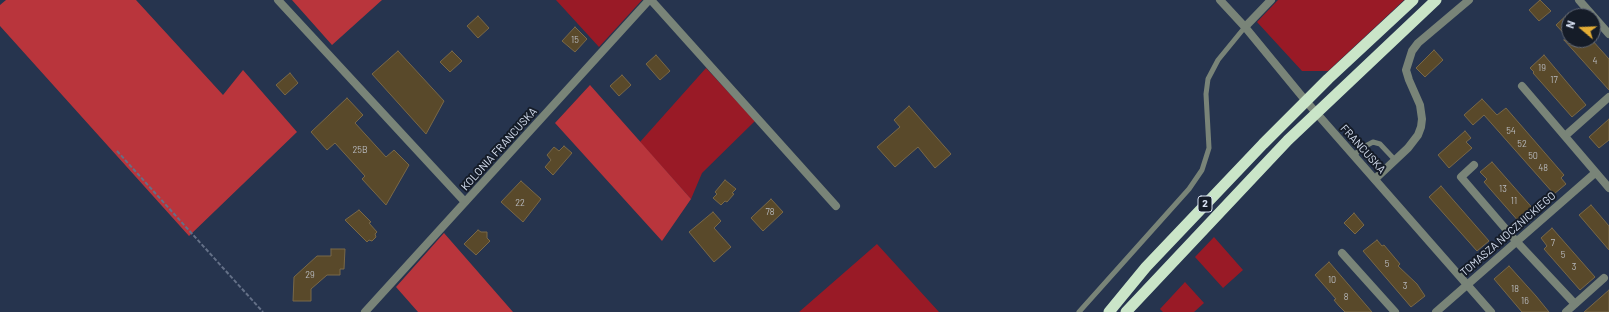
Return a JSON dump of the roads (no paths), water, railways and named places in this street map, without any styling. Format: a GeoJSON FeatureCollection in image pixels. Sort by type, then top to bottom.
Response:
{"type":"FeatureCollection","features":[{"type":"Feature","properties":{"kind":"highway","name":"2"},"geometry":{"type":"LineString","coordinates":[[1109,312],[1146,266],[1305,100],[1412,0]]}},
{"type":"Feature","properties":{"kind":"highway","name":"2"},"geometry":{"type":"LineString","coordinates":[[1126,312],[1232,198],[1316,113],[1436,0]]}},
{"type":"Feature","properties":{"kind":"street"},"geometry":{"type":"LineString","coordinates":[[278,0],[465,202]]}},
{"type":"Feature","properties":{"kind":"street"},"geometry":{"type":"LineString","coordinates":[[650,0],[836,206]]}},
{"type":"Feature","properties":{"kind":"street","name":"KOLONIA FRANCUSKA"},"geometry":{"type":"LineString","coordinates":[[365,312],[650,0]]}},
{"type":"Feature","properties":{"kind":"street","name":"FRANCUSKA"},"geometry":{"type":"LineString","coordinates":[[1220,0],[1245,27],[1316,113],[1491,312]]}},
{"type":"Feature","properties":{"kind":"street"},"geometry":{"type":"LineString","coordinates":[[1245,27],[1271,0]]}},
{"type":"Feature","properties":{"kind":"street"},"geometry":{"type":"LineString","coordinates":[[1375,179],[1408,148],[1418,135],[1421,127],[1422,119],[1420,104],[1406,70],[1412,51],[1418,43],[1469,0]]}},
{"type":"Feature","properties":{"kind":"street"},"geometry":{"type":"LineString","coordinates":[[1578,0],[1609,34]]}},
{"type":"Feature","properties":{"kind":"street"},"geometry":{"type":"LineString","coordinates":[[1522,86],[1609,188]]}},
{"type":"Feature","properties":{"kind":"street"},"geometry":{"type":"LineString","coordinates":[[1564,136],[1609,97]]}},
{"type":"Feature","properties":{"kind":"street"},"geometry":{"type":"LineString","coordinates":[[1474,165],[1461,177],[1516,241],[1575,304]]}},
{"type":"Feature","properties":{"kind":"street","name":"TOMASZA NOCZNICKIEGO"},"geometry":{"type":"LineString","coordinates":[[1436,312],[1595,173]]}},
{"type":"Feature","properties":{"kind":"street"},"geometry":{"type":"LineString","coordinates":[[1342,253],[1395,312]]}},
{"type":"Feature","properties":{"kind":"street"},"geometry":{"type":"LineString","coordinates":[[1566,312],[1604,278]]}},
{"type":"Feature","properties":{"kind":"lane"},"geometry":{"type":"LineString","coordinates":[[1079,312],[1189,189],[1202,170],[1208,148],[1206,94],[1208,79],[1218,60],[1245,27]]}},
{"type":"Feature","properties":{"kind":"lane"},"geometry":{"type":"LineString","coordinates":[[1354,156],[1360,149],[1372,142],[1380,144],[1395,160]]}}]}
